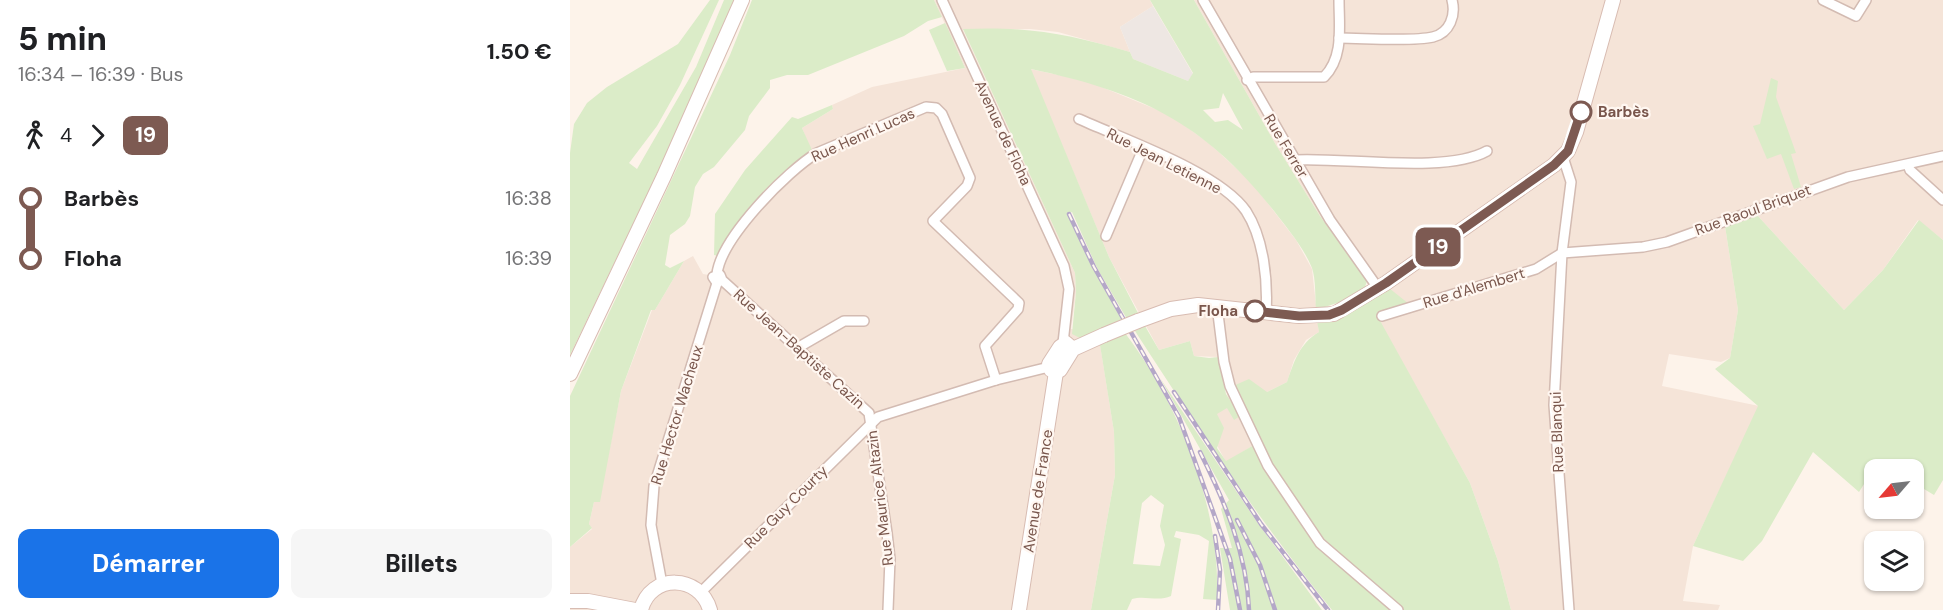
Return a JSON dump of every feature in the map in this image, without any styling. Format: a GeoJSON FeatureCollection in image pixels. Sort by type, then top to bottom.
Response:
{"type":"FeatureCollection","features":[{"type":"Feature","properties":{"kind":"street"},"geometry":{"type":"LineString","coordinates":[[570,374],[712,72],[742,0]]}},
{"type":"Feature","properties":{"kind":"street","name":"Avenue de Floha"},"geometry":{"type":"LineString","coordinates":[[942,0],[1064,266],[1069,289],[1068,346]]}},
{"type":"Feature","properties":{"kind":"street","name":"Rue Ferrer"},"geometry":{"type":"LineString","coordinates":[[1203,0],[1247,80],[1372,291]]}},
{"type":"Feature","properties":{"kind":"street"},"geometry":{"type":"LineString","coordinates":[[1247,80],[1253,77],[1324,77],[1332,69],[1340,38],[1339,0]]}},
{"type":"Feature","properties":{"kind":"street"},"geometry":{"type":"LineString","coordinates":[[1340,38],[1434,37],[1449,27],[1453,19],[1452,0]]}},
{"type":"Feature","properties":{"kind":"street"},"geometry":{"type":"LineString","coordinates":[[1823,0],[1856,16],[1866,0]]}},
{"type":"Feature","properties":{"kind":"street"},"geometry":{"type":"LineString","coordinates":[[1052,370],[1060,370],[1068,346],[1182,307],[1217,306],[1266,313],[1323,315],[1342,310],[1372,291],[1563,157],[1576,132],[1610,1]]}},
{"type":"Feature","properties":{"kind":"street","name":"Rue Henri Lucas"},"geometry":{"type":"LineString","coordinates":[[804,160],[926,107],[936,108],[942,114],[970,178],[967,186],[933,221],[1019,303],[1018,309],[985,346],[996,380]]}},
{"type":"Feature","properties":{"kind":"street","name":"Rue Jean Letienne"},"geometry":{"type":"LineString","coordinates":[[1079,119],[1221,187],[1245,211],[1258,237],[1262,256],[1266,313]]}},
{"type":"Feature","properties":{"kind":"street"},"geometry":{"type":"LineString","coordinates":[[1106,236],[1143,148]]}},
{"type":"Feature","properties":{"kind":"street"},"geometry":{"type":"LineString","coordinates":[[1295,160],[1402,163],[1473,159],[1487,152]]}},
{"type":"Feature","properties":{"kind":"street","name":"Rue Raoul Briquet"},"geometry":{"type":"LineString","coordinates":[[1562,253],[1643,248],[1667,242],[1838,180],[1943,156]]}},
{"type":"Feature","properties":{"kind":"street","name":"Rue Blanqui"},"geometry":{"type":"LineString","coordinates":[[1563,157],[1571,182],[1562,253],[1555,441],[1569,610]]}},
{"type":"Feature","properties":{"kind":"street","name":"Rue Hector Wacheux"},"geometry":{"type":"LineString","coordinates":[[662,584],[651,525],[654,486],[732,240],[744,221],[804,160]]}},
{"type":"Feature","properties":{"kind":"street"},"geometry":{"type":"LineString","coordinates":[[1908,165],[1910,170],[1943,200]]}},
{"type":"Feature","properties":{"kind":"street","name":"Rue d'Alembert"},"geometry":{"type":"LineString","coordinates":[[1382,316],[1536,269],[1562,253]]}},
{"type":"Feature","properties":{"kind":"street","name":"Rue Jean-Baptiste Cazin"},"geometry":{"type":"LineString","coordinates":[[719,279],[799,347],[869,413],[871,422]]}},
{"type":"Feature","properties":{"kind":"street"},"geometry":{"type":"LineString","coordinates":[[1217,306],[1224,362],[1230,386],[1268,466],[1320,543],[1398,610]]}},
{"type":"Feature","properties":{"kind":"street"},"geometry":{"type":"LineString","coordinates":[[799,347],[844,321],[864,321]]}},
{"type":"Feature","properties":{"kind":"street","name":"Rue Guy Courty"},"geometry":{"type":"LineString","coordinates":[[701,592],[871,422],[884,413],[996,380],[1052,370]]}},
{"type":"Feature","properties":{"kind":"street","name":"Avenue de France"},"geometry":{"type":"LineString","coordinates":[[1019,610],[1052,370]]}},
{"type":"Feature","properties":{"kind":"street","name":"Rue Maurice Altazin"},"geometry":{"type":"LineString","coordinates":[[871,422],[888,541],[888,610]]}},
{"type":"Feature","properties":{"kind":"street"},"geometry":{"type":"LineString","coordinates":[[640,610],[646,597],[662,584],[687,583],[701,592],[710,610]]}},
{"type":"Feature","properties":{"kind":"street"},"geometry":{"type":"LineString","coordinates":[[570,601],[588,601],[635,610]]}},
{"type":"Feature","properties":{"kind":"shaded area"},"geometry":{"type":"Polygon","coordinates":[[[934,0],[1150,0],[1153,6],[1120,27],[1130,52],[1058,32],[1030,29],[963,30],[1075,273],[1076,292],[1071,329],[1098,332],[1114,432],[1115,475],[1091,610],[570,610],[570,547],[592,529],[589,524],[594,502],[599,502],[621,391],[652,310],[655,310],[684,261],[693,256],[703,274],[709,275],[732,229],[745,212],[795,161],[811,150],[802,128],[833,109],[832,105],[872,87],[965,68],[934,0]]]}},
{"type":"Feature","properties":{"kind":"shaded area"},"geometry":{"type":"Polygon","coordinates":[[[1194,0],[1943,0],[1943,240],[1918,220],[1883,270],[1844,310],[1757,215],[1725,226],[1738,310],[1730,358],[1721,362],[1669,354],[1662,386],[1759,406],[1693,546],[1683,601],[1720,605],[1718,610],[1511,610],[1498,561],[1470,483],[1381,324],[1376,296],[1320,216],[1276,145],[1194,0]]]}},
{"type":"Feature","properties":{"kind":"shaded area"},"geometry":{"type":"Polygon","coordinates":[[[1153,6],[1193,74],[1188,81],[1133,59],[1120,27],[1153,6]]]}},
{"type":"Feature","properties":{"kind":"shaded area"},"geometry":{"type":"Polygon","coordinates":[[[1030,69],[1087,81],[1170,115],[1210,144],[1253,184],[1296,240],[1312,269],[1319,332],[1306,340],[1294,360],[1287,382],[1267,392],[1254,445],[1226,462],[1199,412],[1228,398],[1218,357],[1194,356],[1190,341],[1159,350],[1109,257],[1030,69]]]}},
{"type":"Feature","properties":{"kind":"green space"},"geometry":{"type":"Polygon","coordinates":[[[710,0],[719,0],[680,85],[657,126],[629,163],[637,169],[696,67],[724,0],[737,0],[690,106],[570,355],[570,153],[574,124],[587,103],[607,87],[678,44],[710,0]]]}},
{"type":"Feature","properties":{"kind":"green space"},"geometry":{"type":"Polygon","coordinates":[[[752,0],[934,0],[942,17],[928,21],[904,36],[808,75],[787,75],[770,80],[770,88],[749,116],[745,130],[714,167],[703,174],[695,187],[690,216],[685,224],[670,235],[665,265],[670,268],[684,261],[655,310],[651,310],[621,391],[600,502],[594,502],[589,524],[592,528],[570,547],[570,396],[730,55],[752,0]]]}},
{"type":"Feature","properties":{"kind":"green space"},"geometry":{"type":"Polygon","coordinates":[[[1150,0],[1194,0],[1276,145],[1320,216],[1367,281],[1365,287],[1356,294],[1389,288],[1409,304],[1383,311],[1378,317],[1470,483],[1498,561],[1511,610],[1402,610],[1347,564],[1317,534],[1280,482],[1233,386],[1249,379],[1267,392],[1287,382],[1302,348],[1319,332],[1317,321],[1350,311],[1343,301],[1316,310],[1312,268],[1300,246],[1248,180],[1222,154],[1195,133],[1167,115],[1105,88],[1031,69],[1109,257],[1138,313],[1127,319],[1097,268],[1072,212],[1068,214],[1101,283],[1123,321],[1082,339],[1072,334],[1076,292],[1075,273],[963,29],[1028,30],[1067,36],[1130,52],[1133,59],[1188,81],[1193,73],[1150,0]],[[1223,93],[1219,108],[1203,110],[1215,122],[1228,120],[1243,130],[1223,93]]]}},
{"type":"Feature","properties":{"kind":"green space"},"geometry":{"type":"Polygon","coordinates":[[[945,23],[965,68],[947,71],[929,30],[945,23]]]}},
{"type":"Feature","properties":{"kind":"green space"},"geometry":{"type":"Polygon","coordinates":[[[1771,78],[1778,81],[1776,97],[1796,153],[1791,154],[1801,187],[1794,189],[1781,154],[1767,159],[1753,126],[1760,124],[1771,78]]]}},
{"type":"Feature","properties":{"kind":"green space"},"geometry":{"type":"Polygon","coordinates":[[[832,105],[833,109],[802,128],[812,150],[758,197],[726,240],[718,256],[714,255],[715,214],[745,170],[792,117],[798,119],[832,105]]]}},
{"type":"Feature","properties":{"kind":"green space"},"geometry":{"type":"Polygon","coordinates":[[[1757,215],[1844,310],[1883,270],[1919,220],[1943,240],[1943,480],[1934,495],[1924,489],[1924,459],[1864,459],[1864,484],[1859,492],[1813,452],[1762,541],[1743,561],[1693,546],[1758,406],[1715,369],[1730,358],[1738,310],[1725,226],[1757,215]]]}},
{"type":"Feature","properties":{"kind":"green space"},"geometry":{"type":"Polygon","coordinates":[[[1145,326],[1159,350],[1190,341],[1194,356],[1218,357],[1226,394],[1240,416],[1234,420],[1227,408],[1217,414],[1224,428],[1217,448],[1226,461],[1254,445],[1264,468],[1317,546],[1390,610],[1332,610],[1254,508],[1182,403],[1135,331],[1145,326]]]}},
{"type":"Feature","properties":{"kind":"green space"},"geometry":{"type":"Polygon","coordinates":[[[1125,333],[1145,362],[1179,425],[1204,494],[1212,530],[1217,600],[1203,599],[1209,541],[1199,535],[1176,531],[1174,537],[1181,539],[1171,596],[1132,599],[1127,610],[1091,610],[1115,475],[1114,432],[1100,345],[1125,333]],[[1151,495],[1142,503],[1133,564],[1160,566],[1165,545],[1160,526],[1164,505],[1151,495]]]}},
{"type":"Feature","properties":{"kind":"green space"},"geometry":{"type":"Polygon","coordinates":[[[1160,378],[1257,522],[1322,610],[1230,610],[1220,548],[1232,548],[1221,509],[1229,500],[1160,378]]]}},
{"type":"Feature","properties":{"kind":"railway"},"geometry":{"type":"LineString","coordinates":[[1069,214],[1094,267],[1179,417],[1230,559],[1240,610]]}},
{"type":"Feature","properties":{"kind":"railway"},"geometry":{"type":"LineString","coordinates":[[1174,392],[1261,524],[1328,610]]}},
{"type":"Feature","properties":{"kind":"railway"},"geometry":{"type":"LineString","coordinates":[[1200,452],[1233,529],[1244,569],[1249,610]]}},
{"type":"Feature","properties":{"kind":"railway"},"geometry":{"type":"LineString","coordinates":[[1237,520],[1260,565],[1275,610]]}},
{"type":"Feature","properties":{"kind":"railway"},"geometry":{"type":"LineString","coordinates":[[1215,536],[1220,570],[1218,610]]}},
{"type":"Feature","properties":{"kind":"bus line","name":"19"},"geometry":{"type":"LineString","coordinates":[[1255,311],[1299,316],[1329,315],[1342,310],[1398,275],[1554,165],[1568,151],[1581,112]]}},
{"type":"Feature","properties":{"kind":"place","name":"Barbès"},"geometry":{"type":"Point","coordinates":[1581,112]}},
{"type":"Feature","properties":{"kind":"place","name":"Floha"},"geometry":{"type":"Point","coordinates":[1255,311]}}]}
